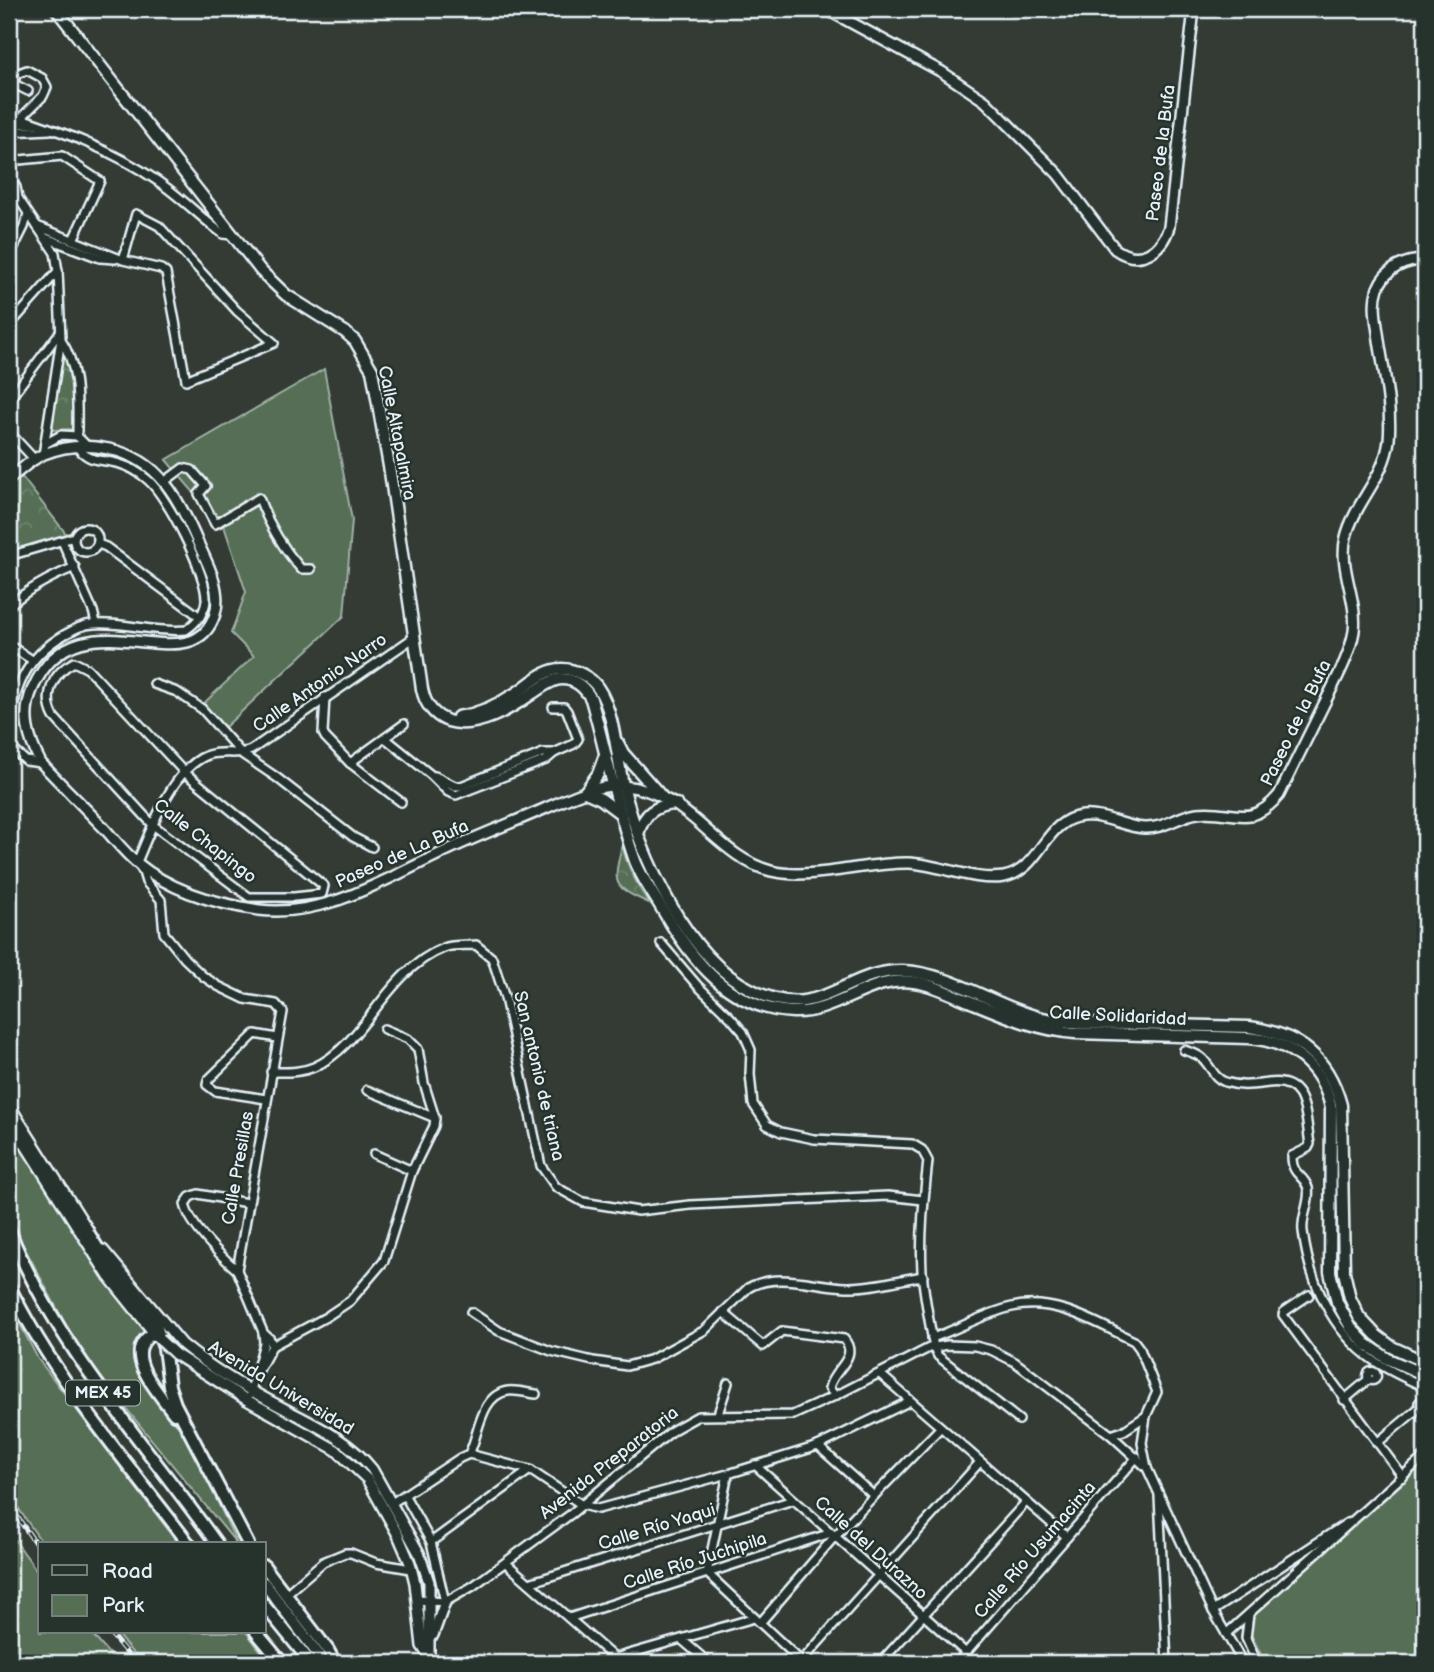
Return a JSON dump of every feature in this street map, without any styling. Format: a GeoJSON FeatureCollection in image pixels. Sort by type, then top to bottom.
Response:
{"type":"FeatureCollection","features":[{"type":"Feature","properties":{"kind":"main road","name":"Calle Altapalmira"},"geometry":{"type":"LineString","coordinates":[[56,9],[261,271],[286,295],[345,332],[355,341],[372,370],[424,697],[432,710],[447,720]]}},
{"type":"Feature","properties":{"kind":"main road"},"geometry":{"type":"LineString","coordinates":[[447,720],[484,710],[507,699],[547,672],[564,669],[580,674],[597,687],[623,753],[661,796]]}},
{"type":"Feature","properties":{"kind":"main road"},"geometry":{"type":"LineString","coordinates":[[447,720],[463,723],[483,719],[508,709],[555,680],[570,680],[583,688],[592,699],[606,753],[619,786]]}},
{"type":"Feature","properties":{"kind":"main road"},"geometry":{"type":"LineString","coordinates":[[615,737],[619,786]]}},
{"type":"Feature","properties":{"kind":"main road"},"geometry":{"type":"LineString","coordinates":[[606,753],[598,774],[585,792],[601,799],[621,815]]}},
{"type":"Feature","properties":{"kind":"main road","name":"Calle Solidaridad"},"geometry":{"type":"LineString","coordinates":[[619,786],[621,815],[639,872],[702,968],[722,986],[760,1005],[789,1012],[812,1011],[833,1006],[881,984],[896,981],[915,982],[1049,1030],[1075,1034],[1257,1038],[1275,1042],[1301,1056],[1317,1074],[1328,1095],[1331,1108],[1330,1272],[1344,1317],[1359,1338],[1388,1359],[1425,1375]]}},
{"type":"Feature","properties":{"kind":"main road","name":"Calle Solidaridad"},"geometry":{"type":"LineString","coordinates":[[619,786],[645,856],[658,882],[711,961],[726,975],[768,997],[807,1002],[873,976],[910,971],[944,980],[1005,1006],[1051,1020],[1249,1027],[1276,1032],[1295,1040],[1312,1052],[1323,1064],[1333,1082],[1341,1105],[1346,1285],[1353,1307],[1376,1335],[1425,1362]]}},
{"type":"Feature","properties":{"kind":"main road"},"geometry":{"type":"LineString","coordinates":[[638,835],[642,822],[654,808],[676,804]]}},
{"type":"Feature","properties":{"kind":"main road"},"geometry":{"type":"LineString","coordinates":[[84,1226],[105,1260],[156,1326],[164,1348],[169,1386],[190,1437]]}},
{"type":"Feature","properties":{"kind":"main road","name":"MEX 45"},"geometry":{"type":"LineString","coordinates":[[9,1230],[41,1298],[74,1353],[217,1542]]}},
{"type":"Feature","properties":{"kind":"main road","name":"MEX 45"},"geometry":{"type":"LineString","coordinates":[[9,1286],[52,1363],[91,1419],[187,1542]]}},
{"type":"Feature","properties":{"kind":"main road"},"geometry":{"type":"LineString","coordinates":[[153,1332],[141,1345],[139,1359],[152,1384],[190,1437],[225,1496],[247,1542]]}},
{"type":"Feature","properties":{"kind":"main road"},"geometry":{"type":"LineString","coordinates":[[201,1521],[224,1542]]}},
{"type":"Feature","properties":{"kind":"main road"},"geometry":{"type":"LineString","coordinates":[[266,1569],[335,1663]]}},
{"type":"Feature","properties":{"kind":"main road"},"geometry":{"type":"LineString","coordinates":[[266,1586],[318,1654],[319,1663]]}},
{"type":"Feature","properties":{"kind":"main road"},"geometry":{"type":"LineString","coordinates":[[266,1607],[311,1663]]}},
{"type":"Feature","properties":{"kind":"main road"},"geometry":{"type":"LineString","coordinates":[[258,1634],[282,1663]]}},
{"type":"Feature","properties":{"kind":"street","name":"Paseo de la Bufa"},"geometry":{"type":"LineString","coordinates":[[826,9],[942,72],[985,101],[1058,174],[1115,249],[1136,257],[1155,251],[1162,243],[1169,226],[1195,9]]}},
{"type":"Feature","properties":{"kind":"street"},"geometry":{"type":"LineString","coordinates":[[21,118],[43,96],[47,87],[42,78],[27,70],[16,74],[14,84],[29,91]]}},
{"type":"Feature","properties":{"kind":"street"},"geometry":{"type":"LineString","coordinates":[[9,114],[58,130],[124,160],[158,181],[223,234],[232,236]]}},
{"type":"Feature","properties":{"kind":"street"},"geometry":{"type":"LineString","coordinates":[[9,124],[37,123]]}},
{"type":"Feature","properties":{"kind":"street"},"geometry":{"type":"LineString","coordinates":[[9,132],[58,130]]}},
{"type":"Feature","properties":{"kind":"street"},"geometry":{"type":"LineString","coordinates":[[9,161],[62,156],[100,181],[73,240]]}},
{"type":"Feature","properties":{"kind":"street"},"geometry":{"type":"LineString","coordinates":[[9,178],[16,187],[18,198],[55,253],[58,271],[61,335],[41,453]]}},
{"type":"Feature","properties":{"kind":"street"},"geometry":{"type":"LineString","coordinates":[[9,192],[18,198]]}},
{"type":"Feature","properties":{"kind":"street"},"geometry":{"type":"LineString","coordinates":[[9,257],[28,214]]}},
{"type":"Feature","properties":{"kind":"street"},"geometry":{"type":"LineString","coordinates":[[45,238],[100,258],[123,260],[161,269],[166,273],[186,380],[274,343],[237,311],[159,226],[136,214],[123,260]]}},
{"type":"Feature","properties":{"kind":"street"},"geometry":{"type":"LineString","coordinates":[[37,226],[123,260]]}},
{"type":"Feature","properties":{"kind":"street","name":"Paseo de la Bufa"},"geometry":{"type":"LineString","coordinates":[[598,789],[619,786],[661,796],[676,804],[748,861],[772,871],[793,873],[909,863],[995,877],[1018,872],[1059,825],[1074,817],[1095,816],[1133,827],[1153,828],[1194,814],[1240,817],[1259,813],[1270,806],[1279,795],[1343,665],[1351,643],[1354,608],[1344,558],[1345,540],[1353,518],[1382,467],[1388,443],[1389,419],[1375,311],[1377,290],[1395,267],[1425,260]]}},
{"type":"Feature","properties":{"kind":"street"},"geometry":{"type":"LineString","coordinates":[[9,326],[58,271]]}},
{"type":"Feature","properties":{"kind":"street"},"geometry":{"type":"LineString","coordinates":[[9,400],[61,335]]}},
{"type":"Feature","properties":{"kind":"street"},"geometry":{"type":"LineString","coordinates":[[9,735],[15,698],[32,660],[53,641],[96,623],[186,630],[200,617],[206,602],[204,586],[185,538],[155,486],[122,464],[85,456],[80,442],[77,386],[61,335]]}},
{"type":"Feature","properties":{"kind":"street"},"geometry":{"type":"LineString","coordinates":[[9,432],[41,453],[80,442]]}},
{"type":"Feature","properties":{"kind":"street"},"geometry":{"type":"LineString","coordinates":[[9,478],[61,435],[133,458],[147,466],[164,482],[191,526],[218,599],[213,622],[199,637],[187,642],[171,645],[99,638],[79,642],[60,652],[46,664],[27,700],[26,719],[31,744],[41,763]]}},
{"type":"Feature","properties":{"kind":"street"},"geometry":{"type":"LineString","coordinates":[[164,482],[183,468],[192,470],[206,486],[199,494],[215,524],[259,498],[270,527],[285,551],[301,569],[311,569]]}},
{"type":"Feature","properties":{"kind":"street"},"geometry":{"type":"LineString","coordinates":[[9,556],[74,537],[78,530],[90,528],[96,533],[98,544]]}},
{"type":"Feature","properties":{"kind":"street"},"geometry":{"type":"LineString","coordinates":[[74,537],[77,548],[84,552],[92,551],[98,544]]}},
{"type":"Feature","properties":{"kind":"street"},"geometry":{"type":"LineString","coordinates":[[62,541],[96,623]]}},
{"type":"Feature","properties":{"kind":"street"},"geometry":{"type":"LineString","coordinates":[[98,544],[106,547],[200,617]]}},
{"type":"Feature","properties":{"kind":"street"},"geometry":{"type":"LineString","coordinates":[[9,606],[27,590],[49,577],[75,567]]}},
{"type":"Feature","properties":{"kind":"street","name":"Calle Antonio Narro"},"geometry":{"type":"LineString","coordinates":[[136,862],[153,825],[184,772],[208,756],[226,752],[242,754],[262,743],[413,638]]}},
{"type":"Feature","properties":{"kind":"street"},"geometry":{"type":"LineString","coordinates":[[9,645],[32,660]]}},
{"type":"Feature","properties":{"kind":"street","name":"Calle Chapingo"},"geometry":{"type":"LineString","coordinates":[[74,662],[88,669],[184,772],[324,886],[322,894],[249,897],[153,825],[54,717],[48,705],[48,695],[52,683],[66,666],[74,662]]}},
{"type":"Feature","properties":{"kind":"street"},"geometry":{"type":"LineString","coordinates":[[154,684],[177,692],[202,709],[242,754],[353,837],[372,847]]}},
{"type":"Feature","properties":{"kind":"street"},"geometry":{"type":"LineString","coordinates":[[325,697],[323,733],[350,763],[401,802]]}},
{"type":"Feature","properties":{"kind":"street"},"geometry":{"type":"LineString","coordinates":[[385,738],[431,775],[461,786],[543,753],[554,753],[574,744],[578,739],[567,710],[564,707],[554,707]]}},
{"type":"Feature","properties":{"kind":"street"},"geometry":{"type":"LineString","coordinates":[[350,763],[404,724]]}},
{"type":"Feature","properties":{"kind":"street"},"geometry":{"type":"LineString","coordinates":[[9,746],[26,761],[41,763]]}},
{"type":"Feature","properties":{"kind":"street","name":"Paseo de La Bufa"},"geometry":{"type":"LineString","coordinates":[[41,763],[136,862],[174,886],[202,898],[259,910],[307,908],[354,895],[452,848],[598,789]]}},
{"type":"Feature","properties":{"kind":"street","name":"Calle Presillas"},"geometry":{"type":"LineString","coordinates":[[136,862],[146,882],[161,900],[164,933],[186,959],[218,986],[245,999],[280,1007],[283,1012],[237,1270]]}},
{"type":"Feature","properties":{"kind":"street"},"geometry":{"type":"LineString","coordinates":[[661,943],[696,985],[732,1018],[743,1032],[751,1050],[753,1104],[767,1125],[781,1132],[814,1139],[906,1143],[922,1150],[928,1161],[923,1200],[923,1276],[933,1348],[938,1356],[1019,1420]]}},
{"type":"Feature","properties":{"kind":"street","name":"San antonio de triana"},"geometry":{"type":"LineString","coordinates":[[271,1072],[293,1072],[314,1067],[333,1054],[356,1031],[399,978],[421,960],[446,947],[476,945],[492,958],[505,999],[541,1166],[556,1187],[583,1202],[638,1211],[690,1205],[888,1196],[923,1200]]}},
{"type":"Feature","properties":{"kind":"street"},"geometry":{"type":"LineString","coordinates":[[272,1346],[326,1317],[349,1301],[384,1261],[412,1171],[434,1126],[435,1118],[424,1083],[418,1049],[408,1039],[384,1029]]}},
{"type":"Feature","properties":{"kind":"street"},"geometry":{"type":"LineString","coordinates":[[266,1099],[215,1091],[207,1085],[208,1080],[255,1034],[277,1038]]}},
{"type":"Feature","properties":{"kind":"street"},"geometry":{"type":"LineString","coordinates":[[1184,1050],[1205,1061],[1215,1077],[1240,1087],[1273,1082],[1291,1085],[1298,1090],[1304,1106],[1310,1144],[1308,1148],[1292,1156],[1292,1167],[1308,1188],[1308,1203],[1302,1228],[1319,1290],[1326,1306],[1357,1347],[1386,1368],[1425,1387]]}},
{"type":"Feature","properties":{"kind":"street"},"geometry":{"type":"LineString","coordinates":[[368,1090],[435,1118]]}},
{"type":"Feature","properties":{"kind":"street","name":"Avenida Universidad"},"geometry":{"type":"LineString","coordinates":[[9,1105],[84,1226],[182,1344],[249,1395],[322,1429],[352,1448],[372,1469],[419,1553],[429,1582],[428,1658]]}},
{"type":"Feature","properties":{"kind":"street"},"geometry":{"type":"LineString","coordinates":[[9,1120],[109,1277],[153,1332]]}},
{"type":"Feature","properties":{"kind":"street"},"geometry":{"type":"LineString","coordinates":[[374,1154],[412,1171]]}},
{"type":"Feature","properties":{"kind":"street"},"geometry":{"type":"LineString","coordinates":[[247,1203],[198,1194],[190,1197],[185,1204],[195,1223],[223,1258],[237,1270],[263,1332],[264,1343],[249,1395]]}},
{"type":"Feature","properties":{"kind":"street"},"geometry":{"type":"LineString","coordinates":[[471,1312],[499,1331],[551,1351],[593,1362],[627,1366],[652,1359],[695,1336],[748,1288],[762,1282],[795,1281],[848,1287],[923,1276]]}},
{"type":"Feature","properties":{"kind":"street"},"geometry":{"type":"LineString","coordinates":[[1319,1290],[1346,1285]]}},
{"type":"Feature","properties":{"kind":"street"},"geometry":{"type":"LineString","coordinates":[[1308,1295],[1283,1315],[1403,1476]]}},
{"type":"Feature","properties":{"kind":"street"},"geometry":{"type":"LineString","coordinates":[[932,1338],[1012,1307],[1036,1304],[1072,1311],[1134,1340],[1157,1392],[1146,1416],[1142,1443],[1147,1468],[1213,1611],[1243,1663]]}},
{"type":"Feature","properties":{"kind":"street"},"geometry":{"type":"LineString","coordinates":[[723,1312],[763,1346],[782,1331],[844,1339],[850,1352],[830,1381],[829,1388],[835,1396]]}},
{"type":"Feature","properties":{"kind":"street","name":"Avenida Universidad"},"geometry":{"type":"LineString","coordinates":[[153,1332],[175,1354],[249,1395],[336,1450],[360,1470],[398,1535],[411,1569],[422,1646],[428,1658]]}},
{"type":"Feature","properties":{"kind":"street"},"geometry":{"type":"LineString","coordinates":[[256,1375],[272,1346],[270,1339],[263,1332]]}},
{"type":"Feature","properties":{"kind":"street","name":"Avenida Preparatoria"},"geometry":{"type":"LineString","coordinates":[[445,1602],[506,1563],[683,1422],[698,1416],[718,1414],[793,1415],[929,1348],[948,1345],[975,1346],[991,1350],[1015,1362],[1111,1434],[1147,1468]]}},
{"type":"Feature","properties":{"kind":"street"},"geometry":{"type":"LineString","coordinates":[[880,1374],[1067,1537]]}},
{"type":"Feature","properties":{"kind":"street"},"geometry":{"type":"LineString","coordinates":[[1344,1400],[1369,1378]]}},
{"type":"Feature","properties":{"kind":"street"},"geometry":{"type":"LineString","coordinates":[[718,1414],[728,1383]]}},
{"type":"Feature","properties":{"kind":"street"},"geometry":{"type":"LineString","coordinates":[[469,1454],[476,1440],[483,1411],[500,1394],[510,1391],[536,1394]]}},
{"type":"Feature","properties":{"kind":"street"},"geometry":{"type":"LineString","coordinates":[[393,1503],[469,1454],[530,1470],[582,1505],[598,1509],[728,1474],[817,1446],[910,1401]]}},
{"type":"Feature","properties":{"kind":"street"},"geometry":{"type":"LineString","coordinates":[[1377,1443],[1423,1405]]}},
{"type":"Feature","properties":{"kind":"street"},"geometry":{"type":"LineString","coordinates":[[1111,1434],[1123,1431],[1146,1416]]}},
{"type":"Feature","properties":{"kind":"street"},"geometry":{"type":"LineString","coordinates":[[506,1563],[618,1661],[757,1620],[833,1535],[940,1427]]}},
{"type":"Feature","properties":{"kind":"street"},"geometry":{"type":"LineString","coordinates":[[817,1446],[874,1496]]}},
{"type":"Feature","properties":{"kind":"street"},"geometry":{"type":"LineString","coordinates":[[1227,1634],[1425,1456]]}},
{"type":"Feature","properties":{"kind":"street","name":"Calle Río Usumacinta"},"geometry":{"type":"LineString","coordinates":[[957,1663],[1137,1457]]}},
{"type":"Feature","properties":{"kind":"street"},"geometry":{"type":"LineString","coordinates":[[728,1474],[707,1573],[802,1663],[980,1462]]}},
{"type":"Feature","properties":{"kind":"street","name":"Calle del Durazno"},"geometry":{"type":"LineString","coordinates":[[755,1465],[966,1653]]}},
{"type":"Feature","properties":{"kind":"street"},"geometry":{"type":"LineString","coordinates":[[431,1542],[530,1470]]}},
{"type":"Feature","properties":{"kind":"street"},"geometry":{"type":"LineString","coordinates":[[1158,1494],[1167,1663]]}},
{"type":"Feature","properties":{"kind":"street"},"geometry":{"type":"LineString","coordinates":[[405,1496],[431,1542],[445,1602],[430,1640]]}},
{"type":"Feature","properties":{"kind":"street","name":"Calle Río Yaqui"},"geometry":{"type":"LineString","coordinates":[[529,1583],[793,1500]]}},
{"type":"Feature","properties":{"kind":"street"},"geometry":{"type":"LineString","coordinates":[[880,1663],[1026,1502]]}},
{"type":"Feature","properties":{"kind":"street"},"geometry":{"type":"LineString","coordinates":[[1213,1611],[1368,1509]]}},
{"type":"Feature","properties":{"kind":"street","name":"Calle Río Juchipila"},"geometry":{"type":"LineString","coordinates":[[569,1618],[833,1535]]}},
{"type":"Feature","properties":{"kind":"street"},"geometry":{"type":"LineString","coordinates":[[286,1594],[323,1562],[345,1553],[376,1563],[411,1569]]}},
{"type":"Feature","properties":{"kind":"street"},"geometry":{"type":"LineString","coordinates":[[417,1600],[445,1602]]}},
{"type":"Feature","properties":{"kind":"street"},"geometry":{"type":"LineString","coordinates":[[1249,1614],[1246,1638],[1257,1663]]}},
{"type":"Feature","properties":{"kind":"street"},"geometry":{"type":"LineString","coordinates":[[682,1640],[709,1663]]}},
{"type":"Feature","properties":{"kind":"green space"},"geometry":{"type":"Polygon","coordinates":[[[61,353],[66,353],[73,387],[73,429],[52,430],[61,353]]]}},
{"type":"Feature","properties":{"kind":"green space"},"geometry":{"type":"Polygon","coordinates":[[[324,369],[352,520],[344,616],[224,728],[203,704],[254,656],[231,633],[246,592],[224,526],[214,530],[196,495],[166,460],[324,369]]]}},
{"type":"Feature","properties":{"kind":"green space"},"geometry":{"type":"Polygon","coordinates":[[[22,477],[67,535],[9,551],[9,487],[22,477]]]}},
{"type":"Feature","properties":{"kind":"green space"},"geometry":{"type":"Polygon","coordinates":[[[622,845],[632,875],[649,903],[627,892],[618,882],[617,868],[622,845]]]}},
{"type":"Feature","properties":{"kind":"green space"},"geometry":{"type":"Polygon","coordinates":[[[9,1127],[93,1263],[145,1329],[136,1347],[136,1367],[180,1429],[205,1474],[236,1542],[97,1373],[68,1329],[22,1243],[9,1201],[9,1127]]]}},
{"type":"Feature","properties":{"kind":"green space"},"geometry":{"type":"Polygon","coordinates":[[[9,1303],[38,1359],[177,1542],[42,1542],[9,1495],[9,1303]]]}},
{"type":"Feature","properties":{"kind":"green space"},"geometry":{"type":"Polygon","coordinates":[[[1425,1463],[1425,1663],[1265,1663],[1248,1628],[1256,1614],[1425,1463]]]}},
{"type":"Feature","properties":{"kind":"green space"},"geometry":{"type":"Polygon","coordinates":[[[9,1532],[38,1572],[38,1634],[92,1634],[117,1663],[9,1663],[9,1532]]]}},
{"type":"Feature","properties":{"kind":"green space"},"geometry":{"type":"Polygon","coordinates":[[[117,1634],[248,1634],[270,1663],[141,1663],[117,1634]]]}},
{"type":"Feature","properties":{"kind":"railway"},"geometry":{"type":"LineString","coordinates":[[9,1505],[38,1547]]}},
{"type":"Feature","properties":{"kind":"railway"},"geometry":{"type":"LineString","coordinates":[[111,1634],[135,1663]]}}]}
